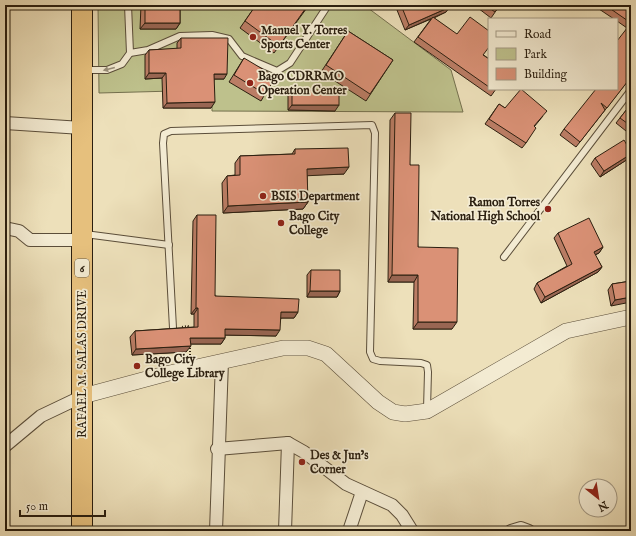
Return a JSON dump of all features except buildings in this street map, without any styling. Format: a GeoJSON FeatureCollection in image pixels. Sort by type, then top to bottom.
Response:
{"type":"FeatureCollection","features":[{"type":"Feature","properties":{"kind":"highway","name":"RAFAEL M. SALAS DRIVE"},"geometry":{"type":"LineString","coordinates":[[82,5],[82,531]]}},
{"type":"Feature","properties":{"kind":"street"},"geometry":{"type":"LineString","coordinates":[[5,123],[82,128]]}},
{"type":"Feature","properties":{"kind":"street"},"geometry":{"type":"LineString","coordinates":[[5,228],[19,231],[30,240],[81,236]]}},
{"type":"Feature","properties":{"kind":"street"},"geometry":{"type":"LineString","coordinates":[[5,446],[41,416],[83,396],[191,368],[283,348],[308,348],[326,354],[378,402],[393,412],[405,414],[427,411],[566,331],[631,317]]}},
{"type":"Feature","properties":{"kind":"street"},"geometry":{"type":"LineString","coordinates":[[216,531],[217,449],[222,361]]}},
{"type":"Feature","properties":{"kind":"street"},"geometry":{"type":"LineString","coordinates":[[217,449],[288,443],[304,452],[346,484],[392,505],[402,515],[412,531]]}},
{"type":"Feature","properties":{"kind":"street"},"geometry":{"type":"LineString","coordinates":[[285,531],[288,443]]}},
{"type":"Feature","properties":{"kind":"street"},"geometry":{"type":"LineString","coordinates":[[349,531],[362,492]]}},
{"type":"Feature","properties":{"kind":"street"},"geometry":{"type":"LineString","coordinates":[[511,531],[522,528],[529,531]]}},
{"type":"Feature","properties":{"kind":"lane"},"geometry":{"type":"LineString","coordinates":[[81,70],[107,70],[122,64],[130,53],[128,5]]}},
{"type":"Feature","properties":{"kind":"lane"},"geometry":{"type":"LineString","coordinates":[[130,53],[148,50],[180,36],[212,35],[229,39],[242,56],[277,71],[290,63],[328,5]]}},
{"type":"Feature","properties":{"kind":"lane"},"geometry":{"type":"LineString","coordinates":[[504,257],[631,90]]}},
{"type":"Feature","properties":{"kind":"lane"},"geometry":{"type":"LineString","coordinates":[[173,328],[162,143],[164,134],[171,131],[372,125],[375,133],[370,352],[373,359],[380,361],[421,363],[427,365],[427,411]]}},
{"type":"Feature","properties":{"kind":"lane"},"geometry":{"type":"LineString","coordinates":[[81,236],[168,245]]}},
{"type":"Feature","properties":{"kind":"path"},"geometry":{"type":"LineString","coordinates":[[173,328],[188,326],[189,333]]}},
{"type":"Feature","properties":{"kind":"path"},"geometry":{"type":"LineString","coordinates":[[189,340],[191,368]]}},
{"type":"Feature","properties":{"kind":"green space","name":"Manuel Y. Torres Sports Center"},"geometry":{"type":"Polygon","coordinates":[[[98,5],[364,5],[451,70],[463,112],[212,111],[212,90],[99,93],[98,5]]]}},
{"type":"Feature","properties":{"kind":"place","name":"Manuel Y. Torres Sports Center"},"geometry":{"type":"Point","coordinates":[253,37]}},
{"type":"Feature","properties":{"kind":"place","name":"Bago CDRRMO Operation Center"},"geometry":{"type":"Point","coordinates":[250,83]}},
{"type":"Feature","properties":{"kind":"place","name":"BSIS Department"},"geometry":{"type":"Point","coordinates":[263,196]}},
{"type":"Feature","properties":{"kind":"place","name":"Ramon Torres National High School"},"geometry":{"type":"Point","coordinates":[548,209]}},
{"type":"Feature","properties":{"kind":"place","name":"Bago City College"},"geometry":{"type":"Point","coordinates":[281,223]}},
{"type":"Feature","properties":{"kind":"place","name":"Bago City College Library"},"geometry":{"type":"Point","coordinates":[137,366]}},
{"type":"Feature","properties":{"kind":"place","name":"Des & Jun’s Corner"},"geometry":{"type":"Point","coordinates":[302,462]}}]}
